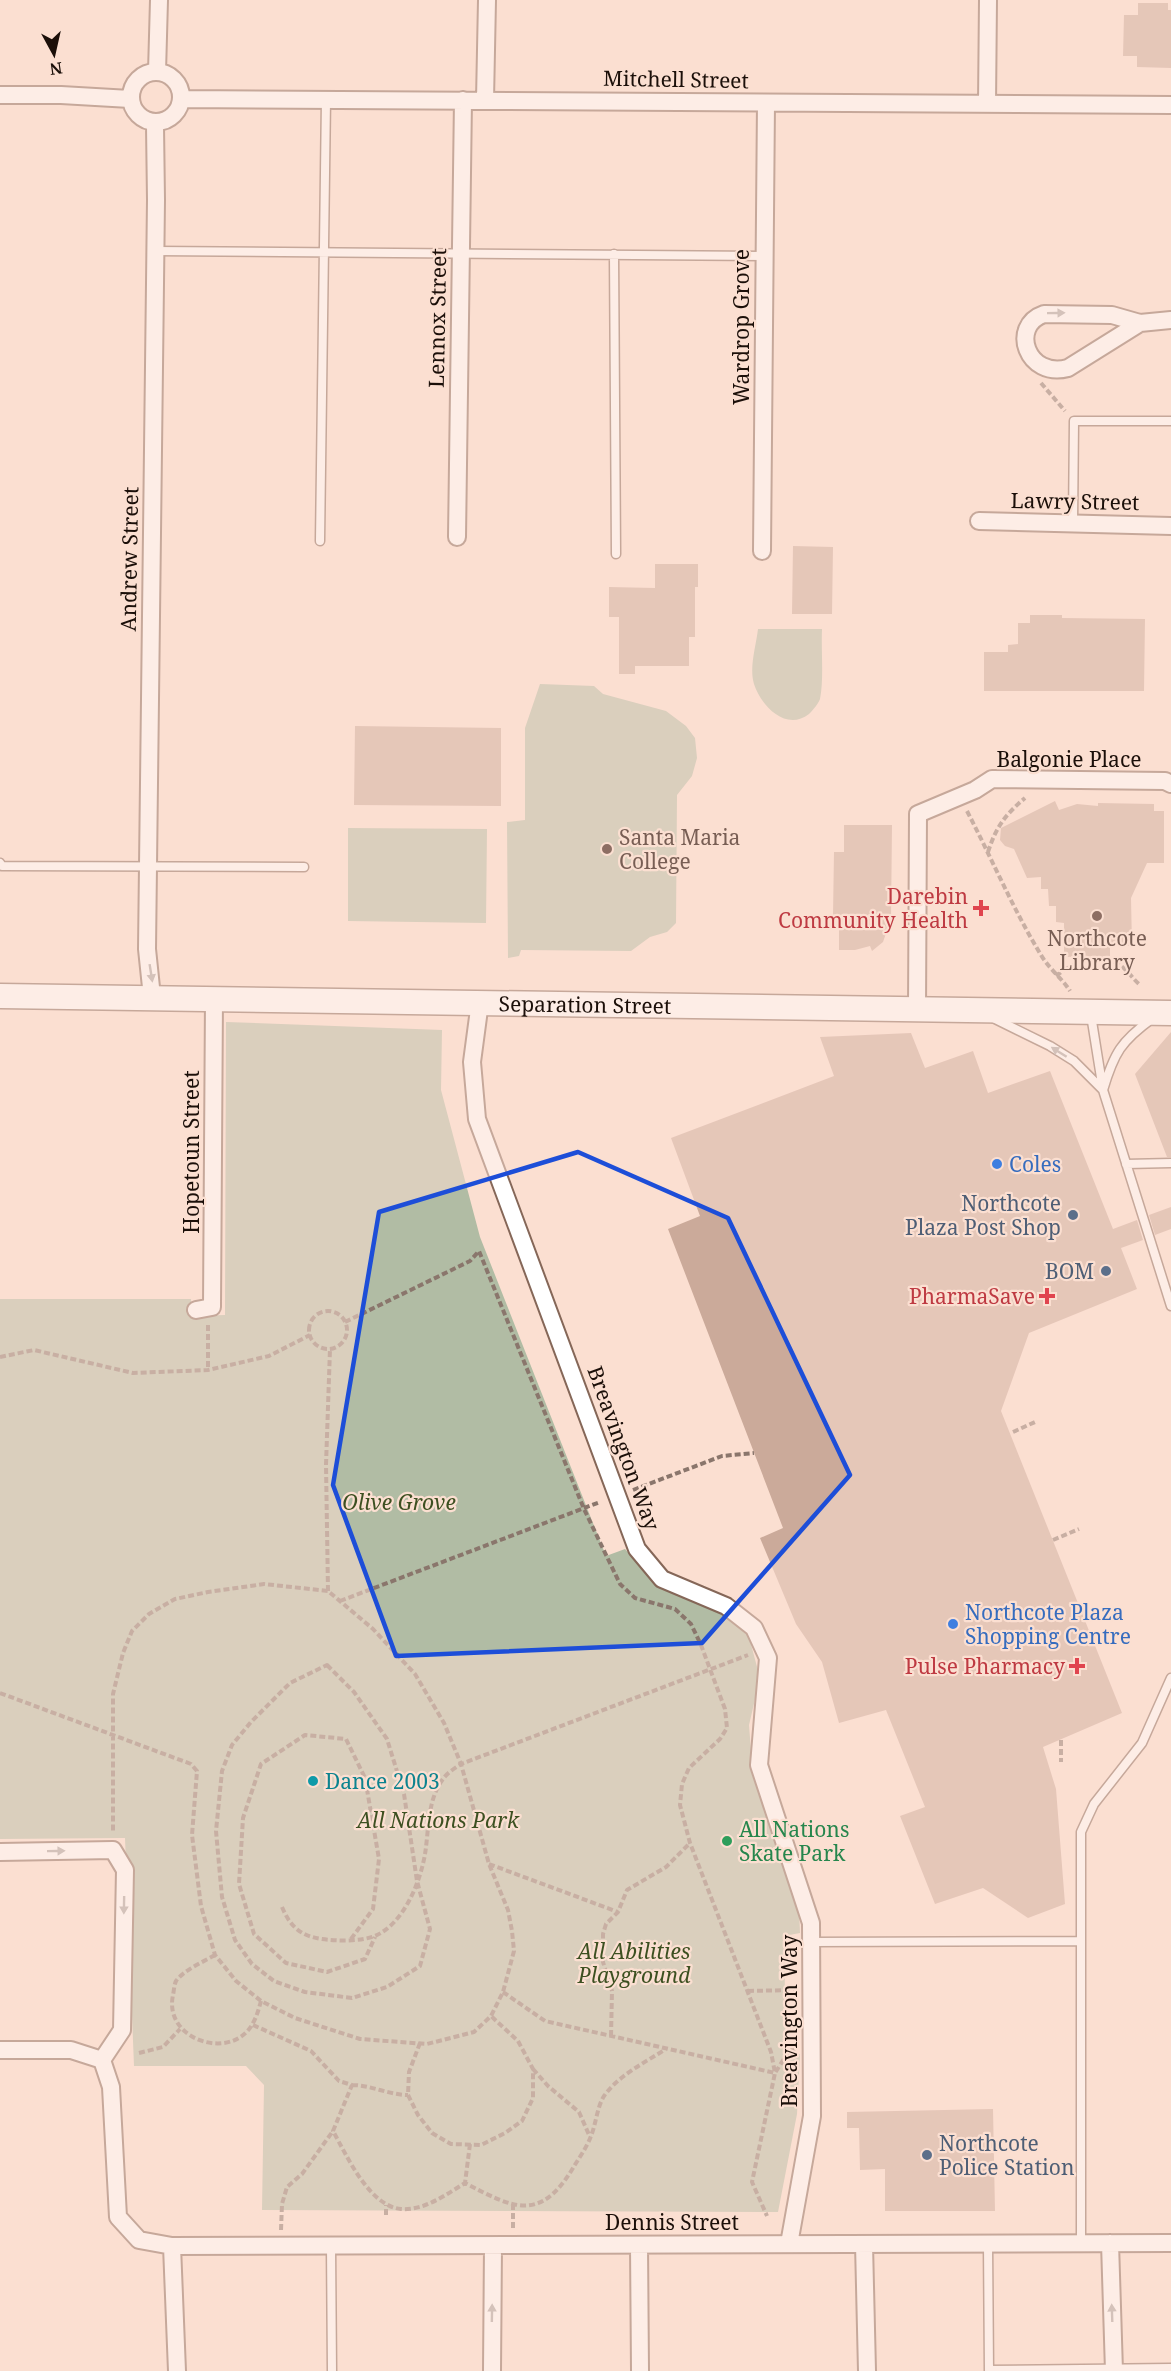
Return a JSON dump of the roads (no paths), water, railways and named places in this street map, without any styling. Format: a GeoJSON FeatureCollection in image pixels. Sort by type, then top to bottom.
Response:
{"type":"FeatureCollection","features":[{"type":"Feature","properties":{"kind":"street"},"geometry":{"type":"LineString","coordinates":[[158,72],[159,0]]}},
{"type":"Feature","properties":{"kind":"street"},"geometry":{"type":"LineString","coordinates":[[485,100],[487,0]]}},
{"type":"Feature","properties":{"kind":"street"},"geometry":{"type":"LineString","coordinates":[[987,104],[988,0]]}},
{"type":"Feature","properties":{"kind":"street"},"geometry":{"type":"LineString","coordinates":[[158,72],[166,74],[179,86],[181,99],[174,115],[166,120],[153,123],[137,115],[130,99],[135,83],[141,76],[158,72]]}},
{"type":"Feature","properties":{"kind":"street"},"geometry":{"type":"LineString","coordinates":[[0,95],[61,95],[130,99]]}},
{"type":"Feature","properties":{"kind":"street","name":"Mitchell Street"},"geometry":{"type":"LineString","coordinates":[[181,99],[1171,105]]}},
{"type":"Feature","properties":{"kind":"street","name":"Lennox Street"},"geometry":{"type":"LineString","coordinates":[[457,537],[463,100]]}},
{"type":"Feature","properties":{"kind":"street","name":"Wardrop Grove"},"geometry":{"type":"LineString","coordinates":[[762,551],[766,103]]}},
{"type":"Feature","properties":{"kind":"street","name":"Andrew Street"},"geometry":{"type":"LineString","coordinates":[[152,997],[147,949],[156,173],[155,126],[153,123]]}},
{"type":"Feature","properties":{"kind":"street"},"geometry":{"type":"LineString","coordinates":[[1140,323],[1068,368],[1051,370],[1041,366],[1028,351],[1026,341],[1030,322],[1036,316],[1053,312],[1112,315],[1140,323],[1171,320]]}},
{"type":"Feature","properties":{"kind":"street","name":"Lawry Street"},"geometry":{"type":"LineString","coordinates":[[979,521],[1171,526]]}},
{"type":"Feature","properties":{"kind":"street","name":"Balgonie Place"},"geometry":{"type":"LineString","coordinates":[[916,1009],[918,814],[992,779],[1165,781],[1171,784]]}},
{"type":"Feature","properties":{"kind":"street","name":"Separation Street"},"geometry":{"type":"LineString","coordinates":[[0,996],[1166,1013]]}},
{"type":"Feature","properties":{"kind":"street","name":"Hopetoun Street"},"geometry":{"type":"LineString","coordinates":[[210,1311],[214,998]]}},
{"type":"Feature","properties":{"kind":"street","name":"Breavington Way"},"geometry":{"type":"LineString","coordinates":[[480,1002],[471,1062],[477,1119],[637,1549],[662,1579],[726,1606],[754,1628],[768,1658],[759,1765],[811,1923],[812,2116],[789,2244]]}},
{"type":"Feature","properties":{"kind":"street"},"geometry":{"type":"LineString","coordinates":[[0,1852],[113,1850],[125,1870],[122,2030],[102,2060],[71,2050],[0,2050]]}},
{"type":"Feature","properties":{"kind":"street","name":"Dennis Street"},"geometry":{"type":"LineString","coordinates":[[102,2060],[111,2087],[118,2217],[139,2240],[172,2246],[1171,2243]]}},
{"type":"Feature","properties":{"kind":"street"},"geometry":{"type":"LineString","coordinates":[[1110,2243],[1114,2369]]}},
{"type":"Feature","properties":{"kind":"street"},"geometry":{"type":"LineString","coordinates":[[864,2244],[867,2371]]}},
{"type":"Feature","properties":{"kind":"street"},"geometry":{"type":"LineString","coordinates":[[639,2245],[640,2371]]}},
{"type":"Feature","properties":{"kind":"street"},"geometry":{"type":"LineString","coordinates":[[172,2246],[177,2371]]}},
{"type":"Feature","properties":{"kind":"street"},"geometry":{"type":"LineString","coordinates":[[492,2371],[493,2246]]}},
{"type":"Feature","properties":{"kind":"lane"},"geometry":{"type":"LineString","coordinates":[[320,541],[326,99]]}},
{"type":"Feature","properties":{"kind":"lane"},"geometry":{"type":"LineString","coordinates":[[154,251],[764,256]]}},
{"type":"Feature","properties":{"kind":"lane"},"geometry":{"type":"LineString","coordinates":[[614,254],[616,554]]}},
{"type":"Feature","properties":{"kind":"lane"},"geometry":{"type":"LineString","coordinates":[[1073,524],[1074,421],[1171,421]]}},
{"type":"Feature","properties":{"kind":"lane"},"geometry":{"type":"LineString","coordinates":[[0,863],[2,866],[304,867]]}},
{"type":"Feature","properties":{"kind":"lane"},"geometry":{"type":"LineString","coordinates":[[976,1010],[1050,1046],[1074,1061],[1103,1090]]}},
{"type":"Feature","properties":{"kind":"lane"},"geometry":{"type":"LineString","coordinates":[[1090,1012],[1103,1090],[1171,1305]]}},
{"type":"Feature","properties":{"kind":"lane"},"geometry":{"type":"LineString","coordinates":[[1103,1090],[1112,1060],[1126,1041],[1166,1013]]}},
{"type":"Feature","properties":{"kind":"lane"},"geometry":{"type":"LineString","coordinates":[[1126,1164],[1171,1163]]}},
{"type":"Feature","properties":{"kind":"lane"},"geometry":{"type":"LineString","coordinates":[[1081,2243],[1080,1842],[1083,1823],[1094,1804],[1142,1743],[1171,1677]]}},
{"type":"Feature","properties":{"kind":"lane"},"geometry":{"type":"LineString","coordinates":[[811,1942],[1081,1941]]}},
{"type":"Feature","properties":{"kind":"lane"},"geometry":{"type":"LineString","coordinates":[[988,2244],[989,2370],[1171,2368]]}},
{"type":"Feature","properties":{"kind":"lane"},"geometry":{"type":"LineString","coordinates":[[331,2246],[332,2371]]}},
{"type":"Feature","properties":{"kind":"place","name":"Santa Maria College"},"geometry":{"type":"Point","coordinates":[607,849]}},
{"type":"Feature","properties":{"kind":"place","name":"Darebin Community Health"},"geometry":{"type":"Point","coordinates":[981,908]}},
{"type":"Feature","properties":{"kind":"place","name":"Northcote Library"},"geometry":{"type":"Point","coordinates":[1097,916]}},
{"type":"Feature","properties":{"kind":"place","name":"Coles"},"geometry":{"type":"Point","coordinates":[997,1164]}},
{"type":"Feature","properties":{"kind":"place","name":"Northcote Plaza Post Shop"},"geometry":{"type":"Point","coordinates":[1073,1215]}},
{"type":"Feature","properties":{"kind":"place","name":"BOM"},"geometry":{"type":"Point","coordinates":[1106,1271]}},
{"type":"Feature","properties":{"kind":"place","name":"PharmaSave"},"geometry":{"type":"Point","coordinates":[1047,1296]}},
{"type":"Feature","properties":{"kind":"place","name":"Northcote Plaza Shopping Centre"},"geometry":{"type":"Point","coordinates":[953,1624]}},
{"type":"Feature","properties":{"kind":"place","name":"Pulse Pharmacy"},"geometry":{"type":"Point","coordinates":[1077,1666]}},
{"type":"Feature","properties":{"kind":"place","name":"Dance 2003"},"geometry":{"type":"Point","coordinates":[313,1781]}},
{"type":"Feature","properties":{"kind":"place","name":"All Nations Skate Park"},"geometry":{"type":"Point","coordinates":[727,1841]}},
{"type":"Feature","properties":{"kind":"place","name":"Northcote Police Station"},"geometry":{"type":"Point","coordinates":[927,2155]}},
{"type":"Feature","properties":{"kind":"park label","name":"Olive Grove"},"geometry":{"type":"Point","coordinates":[399,1502]}},
{"type":"Feature","properties":{"kind":"park label","name":"All Nations Park"},"geometry":{"type":"Point","coordinates":[438,1820]}},
{"type":"Feature","properties":{"kind":"park label","name":"All Abilities Playground"},"geometry":{"type":"Point","coordinates":[634,1963]}}]}
